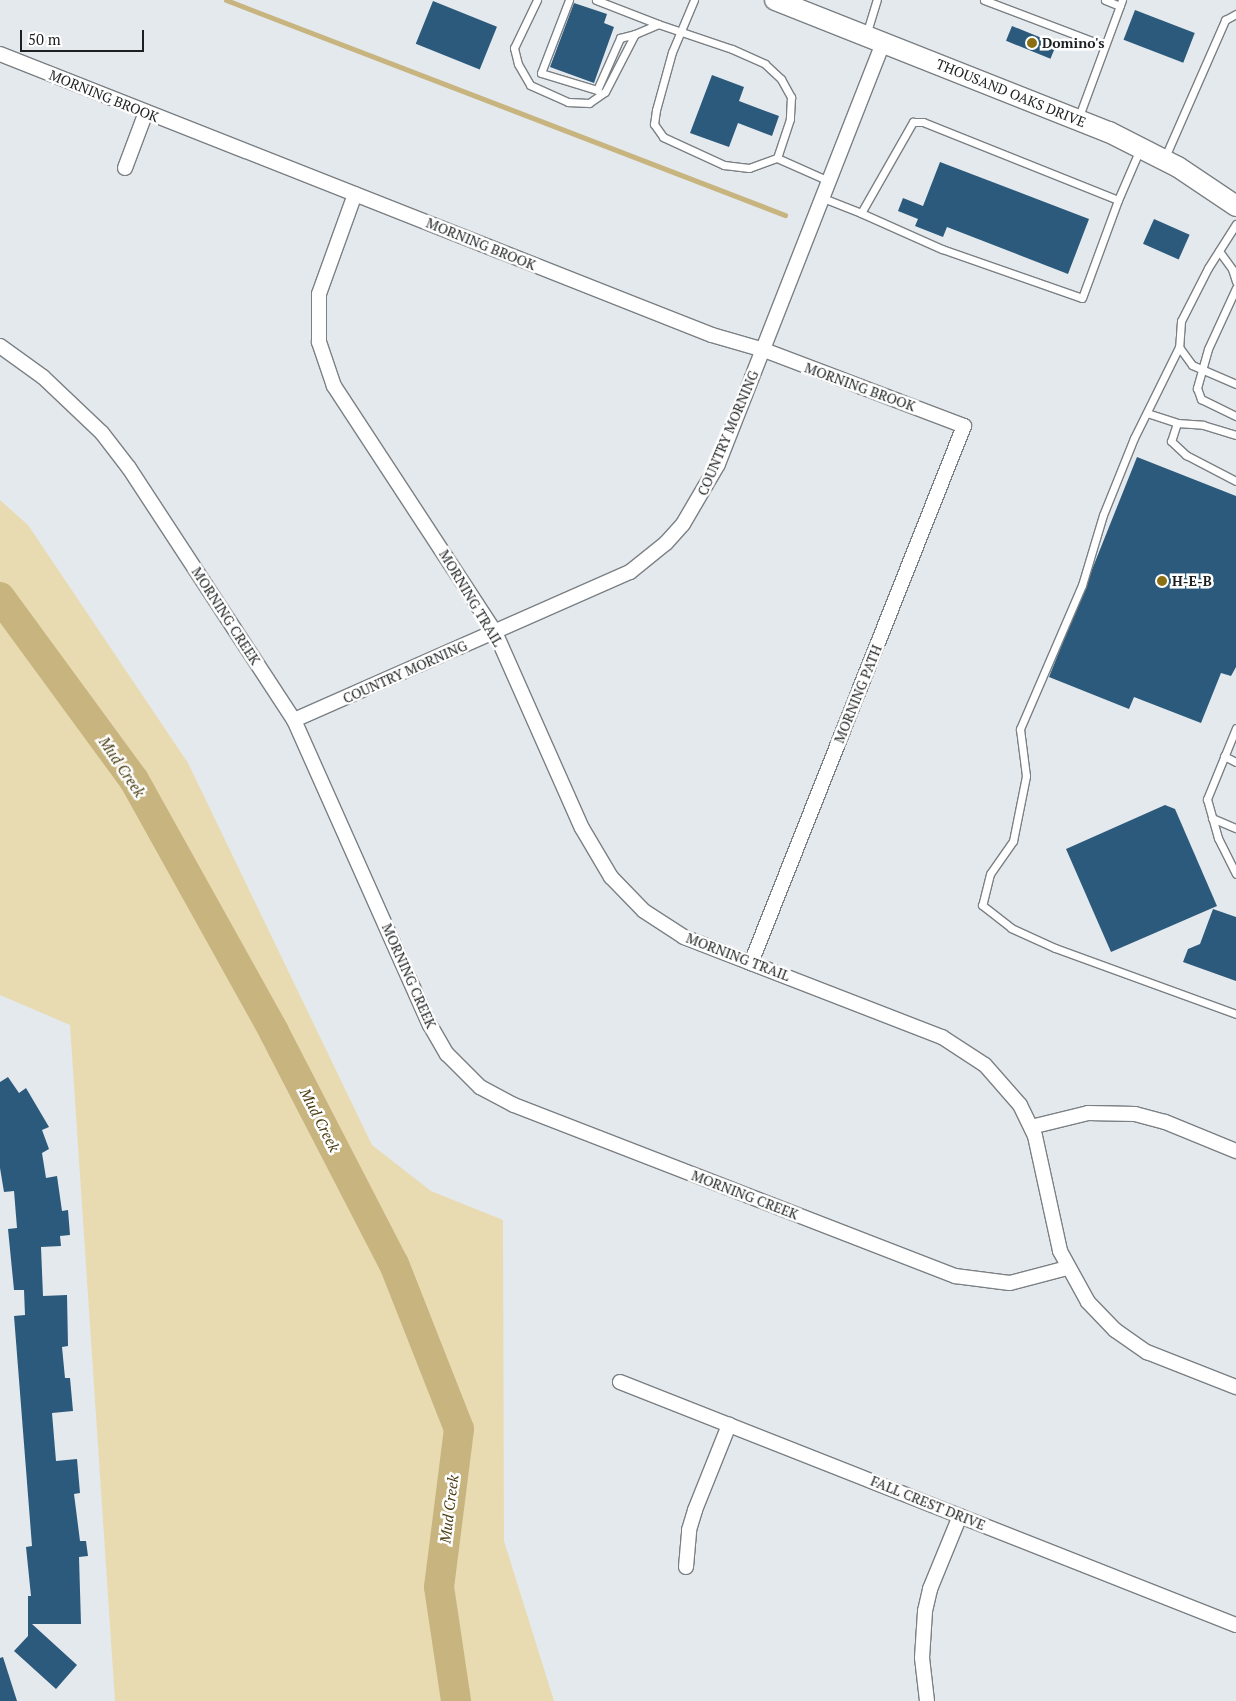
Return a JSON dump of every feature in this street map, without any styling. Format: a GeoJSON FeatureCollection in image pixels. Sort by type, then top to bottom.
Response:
{"type":"FeatureCollection","features":[{"type":"Feature","properties":{"kind":"main road","name":"THOUSAND OAKS DRIVE"},"geometry":{"type":"LineString","coordinates":[[775,0],[1078,120],[1164,160],[1236,206]]}},
{"type":"Feature","properties":{"kind":"street","name":"COUNTRY MORNING"},"geometry":{"type":"LineString","coordinates":[[294,720],[630,572],[666,542],[688,518],[708,486],[764,350],[823,198],[874,39]]}},
{"type":"Feature","properties":{"kind":"street","name":"MORNING BROOK"},"geometry":{"type":"LineString","coordinates":[[0,54],[712,335],[764,350],[964,426]]}},
{"type":"Feature","properties":{"kind":"street"},"geometry":{"type":"LineString","coordinates":[[125,168],[146,112]]}},
{"type":"Feature","properties":{"kind":"street","name":"MORNING TRAIL"},"geometry":{"type":"LineString","coordinates":[[355,194],[319,294],[319,342],[342,399],[494,632],[582,828],[611,877],[627,895],[663,924],[699,944],[942,1037],[961,1047],[985,1065],[1009,1090],[1031,1127],[1041,1153],[1054,1233],[1067,1268],[1088,1302],[1130,1342],[1164,1360],[1236,1387]]}},
{"type":"Feature","properties":{"kind":"street","name":"MORNING CREEK"},"geometry":{"type":"LineString","coordinates":[[0,346],[43,377],[102,433],[129,468],[294,720],[430,1025],[447,1054],[480,1087],[514,1105],[955,1276],[1010,1283],[1067,1268]]}},
{"type":"Feature","properties":{"kind":"street","name":"MORNING PATH"},"geometry":{"type":"LineString","coordinates":[[751,963],[964,426]]}},
{"type":"Feature","properties":{"kind":"street"},"geometry":{"type":"LineString","coordinates":[[1031,1127],[1088,1113],[1135,1114],[1165,1122],[1236,1150]]}},
{"type":"Feature","properties":{"kind":"street","name":"FALL CREST DRIVE"},"geometry":{"type":"LineString","coordinates":[[620,1382],[1236,1625]]}},
{"type":"Feature","properties":{"kind":"street"},"geometry":{"type":"LineString","coordinates":[[686,1567],[689,1530],[729,1425]]}},
{"type":"Feature","properties":{"kind":"street"},"geometry":{"type":"LineString","coordinates":[[927,1701],[922,1658],[925,1611],[930,1589],[960,1516]]}},
{"type":"Feature","properties":{"kind":"lane"},"geometry":{"type":"LineString","coordinates":[[537,0],[514,48],[518,64],[530,85],[568,102],[589,103],[605,92],[635,34]]}},
{"type":"Feature","properties":{"kind":"lane"},"geometry":{"type":"LineString","coordinates":[[569,0],[541,73],[597,90],[620,38],[658,24]]}},
{"type":"Feature","properties":{"kind":"lane"},"geometry":{"type":"LineString","coordinates":[[596,0],[658,24],[732,49],[765,64],[781,79],[791,97],[790,119],[777,158]]}},
{"type":"Feature","properties":{"kind":"lane"},"geometry":{"type":"LineString","coordinates":[[694,0],[680,31],[656,110],[654,124],[663,137],[724,165],[749,168],[777,158],[829,181]]}},
{"type":"Feature","properties":{"kind":"lane"},"geometry":{"type":"LineString","coordinates":[[874,39],[877,0]]}},
{"type":"Feature","properties":{"kind":"lane"},"geometry":{"type":"LineString","coordinates":[[984,0],[1105,46]]}},
{"type":"Feature","properties":{"kind":"lane"},"geometry":{"type":"LineString","coordinates":[[1078,120],[1121,3],[1105,0]]}},
{"type":"Feature","properties":{"kind":"lane"},"geometry":{"type":"LineString","coordinates":[[1164,160],[1225,20],[1236,14]]}},
{"type":"Feature","properties":{"kind":"lane"},"geometry":{"type":"LineString","coordinates":[[861,213],[914,122],[923,122],[1118,200]]}},
{"type":"Feature","properties":{"kind":"lane"},"geometry":{"type":"LineString","coordinates":[[823,198],[942,250],[1082,298],[1118,200],[1140,148]]}},
{"type":"Feature","properties":{"kind":"lane"},"geometry":{"type":"LineString","coordinates":[[1236,224],[1181,321],[1179,347],[1147,413],[1103,515],[1082,585],[1020,729],[1026,776],[1013,841],[990,874],[982,905],[1011,928],[1055,948],[1236,1014]]}},
{"type":"Feature","properties":{"kind":"lane"},"geometry":{"type":"LineString","coordinates":[[1219,251],[1232,269],[1236,281]]}},
{"type":"Feature","properties":{"kind":"lane"},"geometry":{"type":"LineString","coordinates":[[1236,288],[1214,333],[1197,388],[1201,399],[1236,416]]}},
{"type":"Feature","properties":{"kind":"lane"},"geometry":{"type":"LineString","coordinates":[[1179,347],[1192,365],[1236,384]]}},
{"type":"Feature","properties":{"kind":"lane"},"geometry":{"type":"LineString","coordinates":[[1147,413],[1177,423],[1203,424],[1236,435]]}},
{"type":"Feature","properties":{"kind":"lane"},"geometry":{"type":"LineString","coordinates":[[1177,423],[1171,441],[1186,455],[1236,481]]}},
{"type":"Feature","properties":{"kind":"lane"},"geometry":{"type":"LineString","coordinates":[[1236,728],[1207,799],[1226,859],[1236,874]]}},
{"type":"Feature","properties":{"kind":"lane"},"geometry":{"type":"LineString","coordinates":[[1224,756],[1236,762]]}},
{"type":"Feature","properties":{"kind":"lane"},"geometry":{"type":"LineString","coordinates":[[1212,818],[1236,828]]}},
{"type":"Feature","properties":{"kind":"shaded area"},"geometry":{"type":"Polygon","coordinates":[[[0,500],[28,525],[188,763],[372,1145],[431,1191],[503,1220],[504,1541],[554,1701],[115,1701],[70,1025],[0,995],[0,500]]]}},
{"type":"Feature","properties":{"kind":"building"},"geometry":{"type":"Polygon","coordinates":[[[433,1],[497,27],[480,69],[416,44],[433,1]]]}},
{"type":"Feature","properties":{"kind":"building"},"geometry":{"type":"Polygon","coordinates":[[[574,3],[607,14],[604,23],[614,27],[594,83],[550,67],[574,3]]]}},
{"type":"Feature","properties":{"kind":"building"},"geometry":{"type":"Polygon","coordinates":[[[1135,10],[1195,33],[1183,63],[1124,40],[1135,10]]]}},
{"type":"Feature","properties":{"kind":"building","name":"Domino's"},"geometry":{"type":"Polygon","coordinates":[[[1012,26],[1057,44],[1051,59],[1006,41],[1012,26]]]}},
{"type":"Feature","properties":{"kind":"building"},"geometry":{"type":"Polygon","coordinates":[[[712,75],[744,87],[739,101],[779,116],[772,136],[738,123],[729,147],[690,133],[712,75]]]}},
{"type":"Feature","properties":{"kind":"building"},"geometry":{"type":"Polygon","coordinates":[[[940,162],[1089,219],[1068,274],[947,227],[943,237],[915,226],[918,219],[898,211],[903,198],[923,206],[940,162]]]}},
{"type":"Feature","properties":{"kind":"building"},"geometry":{"type":"Polygon","coordinates":[[[1154,219],[1190,235],[1179,260],[1143,244],[1154,219]]]}},
{"type":"Feature","properties":{"kind":"building","name":"H-E-B"},"geometry":{"type":"Polygon","coordinates":[[[1137,457],[1236,496],[1236,667],[1231,676],[1221,673],[1201,723],[1134,697],[1129,709],[1049,677],[1137,457]]]}},
{"type":"Feature","properties":{"kind":"building"},"geometry":{"type":"Polygon","coordinates":[[[1165,805],[1175,809],[1217,906],[1111,952],[1066,849],[1165,805]]]}},
{"type":"Feature","properties":{"kind":"building"},"geometry":{"type":"Polygon","coordinates":[[[1213,909],[1236,917],[1236,981],[1183,962],[1188,949],[1200,944],[1213,909]]]}},
{"type":"Feature","properties":{"kind":"building"},"geometry":{"type":"Polygon","coordinates":[[[8,1077],[19,1093],[26,1088],[49,1127],[42,1130],[49,1149],[42,1153],[46,1178],[57,1176],[62,1211],[68,1210],[70,1235],[60,1236],[61,1246],[41,1247],[43,1296],[67,1295],[68,1346],[62,1347],[65,1378],[70,1378],[73,1411],[52,1413],[56,1461],[77,1459],[80,1493],[74,1494],[80,1541],[86,1541],[88,1556],[79,1557],[81,1624],[32,1624],[77,1665],[56,1689],[14,1651],[28,1636],[28,1596],[31,1596],[26,1547],[32,1546],[14,1316],[25,1315],[24,1290],[14,1290],[8,1229],[17,1228],[14,1191],[4,1192],[0,1168],[0,1082],[8,1077]]]}},
{"type":"Feature","properties":{"kind":"building"},"geometry":{"type":"Polygon","coordinates":[[[3,1657],[17,1701],[0,1701],[0,1658],[3,1657]]]}},
{"type":"Feature","properties":{"kind":"waterway"},"geometry":{"type":"LineString","coordinates":[[226,0],[785,215]]}},
{"type":"Feature","properties":{"kind":"waterway","name":"Mud Creek"},"geometry":{"type":"LineString","coordinates":[[0,597],[134,780],[274,1032],[394,1264],[459,1429],[439,1587],[456,1701]]}},
{"type":"Feature","properties":{"kind":"place","name":"Domino's"},"geometry":{"type":"Point","coordinates":[1032,43]}},
{"type":"Feature","properties":{"kind":"place","name":"H-E-B"},"geometry":{"type":"Point","coordinates":[1162,581]}}]}
